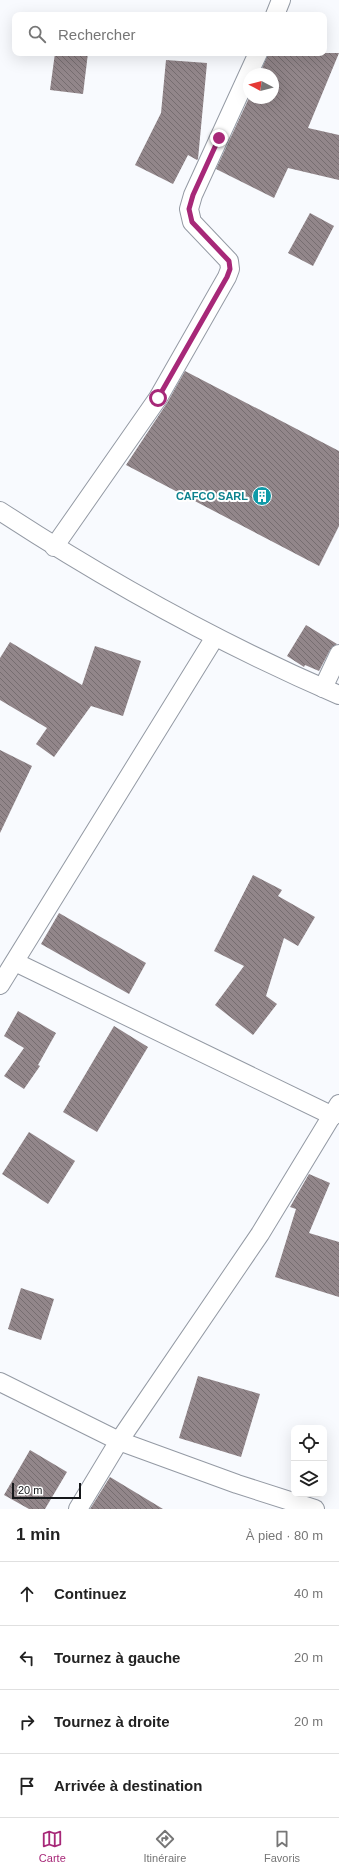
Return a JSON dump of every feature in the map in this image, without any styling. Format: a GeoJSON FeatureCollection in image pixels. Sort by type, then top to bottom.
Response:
{"type":"FeatureCollection","features":[{"type":"Feature","properties":{"kind":"street"},"geometry":{"type":"LineString","coordinates":[[276,12],[281,0]]}},
{"type":"Feature","properties":{"kind":"street"},"geometry":{"type":"LineString","coordinates":[[54,547],[158,398],[227,277],[230,269],[229,261],[192,222],[189,209],[193,195],[257,56]]}},
{"type":"Feature","properties":{"kind":"street"},"geometry":{"type":"LineString","coordinates":[[0,511],[54,547],[214,637],[331,691],[339,654]]}},
{"type":"Feature","properties":{"kind":"street"},"geometry":{"type":"LineString","coordinates":[[0,984],[214,637]]}},
{"type":"Feature","properties":{"kind":"street"},"geometry":{"type":"LineString","coordinates":[[14,962],[336,1110],[260,1234],[119,1441],[78,1509]]}},
{"type":"Feature","properties":{"kind":"street"},"geometry":{"type":"LineString","coordinates":[[0,1382],[119,1441],[237,1484],[315,1509]]}},
{"type":"Feature","properties":{"kind":"building"},"geometry":{"type":"Polygon","coordinates":[[[327,53],[339,53],[308,128],[339,135],[339,180],[288,168],[274,198],[216,169],[246,104],[279,104],[279,68],[262,68],[267,56],[327,56],[327,53]]]}},
{"type":"Feature","properties":{"kind":"building"},"geometry":{"type":"Polygon","coordinates":[[[55,56],[88,56],[83,94],[50,90],[55,56]]]}},
{"type":"Feature","properties":{"kind":"building"},"geometry":{"type":"Polygon","coordinates":[[[166,60],[207,63],[198,159],[197,160],[188,155],[173,184],[135,165],[161,113],[166,60]]]}},
{"type":"Feature","properties":{"kind":"building"},"geometry":{"type":"Polygon","coordinates":[[[310,213],[334,226],[313,266],[288,253],[310,213]]]}},
{"type":"Feature","properties":{"kind":"building","name":"CAFCO SARL"},"geometry":{"type":"Polygon","coordinates":[[[185,371],[339,451],[339,526],[319,566],[126,465],[167,403],[185,371]]]}},
{"type":"Feature","properties":{"kind":"building"},"geometry":{"type":"Polygon","coordinates":[[[306,625],[337,644],[330,650],[319,671],[305,665],[304,667],[287,656],[306,625]]]}},
{"type":"Feature","properties":{"kind":"building"},"geometry":{"type":"Polygon","coordinates":[[[10,642],[82,685],[95,646],[141,661],[123,716],[91,706],[54,757],[36,744],[47,728],[0,700],[0,658],[10,642]]]}},
{"type":"Feature","properties":{"kind":"building"},"geometry":{"type":"Polygon","coordinates":[[[0,750],[32,766],[0,833],[0,750]]]}},
{"type":"Feature","properties":{"kind":"building"},"geometry":{"type":"Polygon","coordinates":[[[253,875],[282,890],[278,896],[315,917],[298,946],[284,938],[266,996],[277,1004],[253,1035],[215,1005],[244,966],[214,951],[253,875]]]}},
{"type":"Feature","properties":{"kind":"building"},"geometry":{"type":"Polygon","coordinates":[[[59,913],[146,963],[129,994],[41,944],[59,913]]]}},
{"type":"Feature","properties":{"kind":"building"},"geometry":{"type":"Polygon","coordinates":[[[18,1011],[56,1033],[38,1065],[40,1066],[24,1089],[4,1076],[24,1048],[4,1036],[18,1011]]]}},
{"type":"Feature","properties":{"kind":"building"},"geometry":{"type":"Polygon","coordinates":[[[114,1026],[148,1047],[97,1132],[63,1112],[114,1026]]]}},
{"type":"Feature","properties":{"kind":"building"},"geometry":{"type":"Polygon","coordinates":[[[29,1132],[75,1161],[48,1204],[2,1174],[29,1132]]]}},
{"type":"Feature","properties":{"kind":"building"},"geometry":{"type":"Polygon","coordinates":[[[309,1174],[330,1183],[309,1233],[339,1242],[339,1297],[275,1277],[296,1209],[290,1207],[309,1174]]]}},
{"type":"Feature","properties":{"kind":"building"},"geometry":{"type":"Polygon","coordinates":[[[21,1288],[54,1299],[41,1340],[8,1329],[21,1288]]]}},
{"type":"Feature","properties":{"kind":"building"},"geometry":{"type":"Polygon","coordinates":[[[198,1376],[260,1394],[241,1457],[179,1438],[198,1376]]]}},
{"type":"Feature","properties":{"kind":"building"},"geometry":{"type":"Polygon","coordinates":[[[30,1450],[67,1472],[45,1509],[29,1509],[4,1495],[30,1450]]]}},
{"type":"Feature","properties":{"kind":"building"},"geometry":{"type":"Polygon","coordinates":[[[110,1477],[163,1509],[90,1509],[110,1477]]]}},
{"type":"Feature","properties":{"kind":"place","name":"CAFCO SARL"},"geometry":{"type":"Point","coordinates":[262,496]}},
{"type":"Feature","properties":{"kind":"route"},"geometry":{"type":"LineString","coordinates":[[158,398],[227,277],[230,269],[229,261],[192,222],[189,209],[193,195],[219,138]]}}]}
